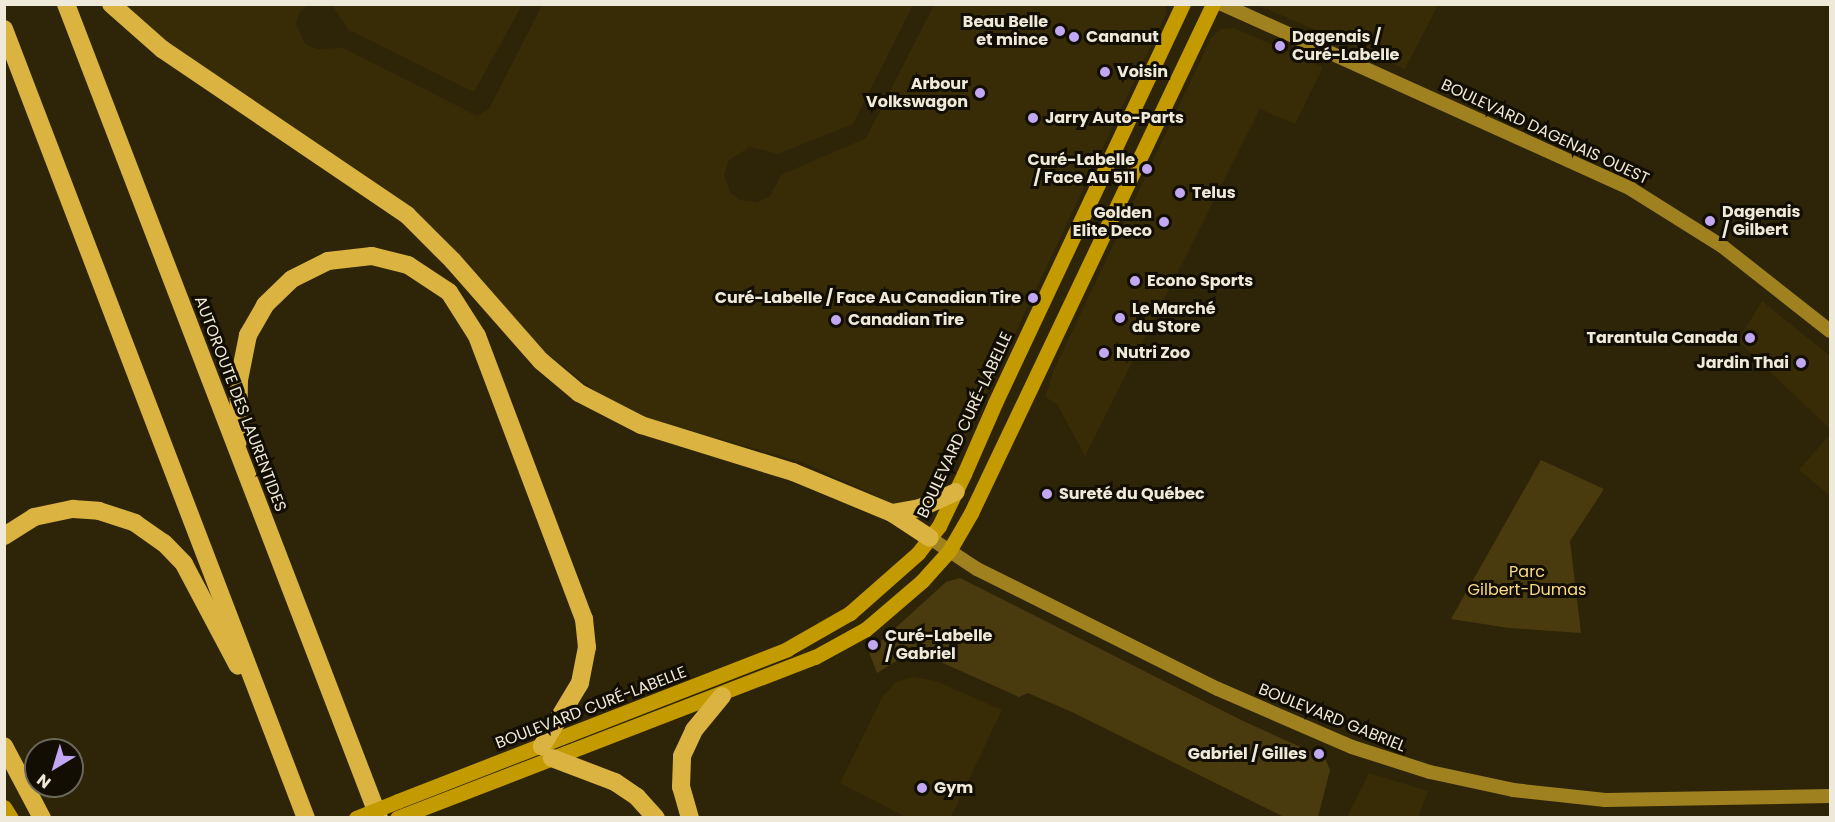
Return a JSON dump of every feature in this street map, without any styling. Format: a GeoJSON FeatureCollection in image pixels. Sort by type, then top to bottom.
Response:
{"type":"FeatureCollection","features":[{"type":"Feature","properties":{"kind":"highway","name":"AUTOROUTE DES LAURENTIDES"},"geometry":{"type":"LineString","coordinates":[[66,4],[379,818]]}},
{"type":"Feature","properties":{"kind":"highway"},"geometry":{"type":"LineString","coordinates":[[111,4],[162,49],[407,215],[453,261],[541,361],[579,393],[641,425],[793,472],[892,513],[930,538]]}},
{"type":"Feature","properties":{"kind":"highway"},"geometry":{"type":"LineString","coordinates":[[4,29],[306,818]]}},
{"type":"Feature","properties":{"kind":"highway"},"geometry":{"type":"LineString","coordinates":[[238,451],[239,380],[245,345],[261,311],[292,279],[328,261],[372,256],[408,265],[449,292],[477,336],[584,619],[587,647],[580,683],[547,752],[615,782],[637,797],[656,818]]}},
{"type":"Feature","properties":{"kind":"highway"},"geometry":{"type":"LineString","coordinates":[[892,513],[920,508],[956,492]]}},
{"type":"Feature","properties":{"kind":"highway"},"geometry":{"type":"LineString","coordinates":[[4,536],[34,517],[87,509],[125,518],[155,536],[184,564],[276,739]]}},
{"type":"Feature","properties":{"kind":"highway"},"geometry":{"type":"LineString","coordinates":[[690,818],[681,787],[682,756],[694,730],[722,696]]}},
{"type":"Feature","properties":{"kind":"highway"},"geometry":{"type":"LineString","coordinates":[[4,746],[42,818]]}},
{"type":"Feature","properties":{"kind":"main road","name":"BOULEVARD CURÉ-LABELLE"},"geometry":{"type":"LineString","coordinates":[[356,818],[399,811],[547,752],[806,640],[874,593],[930,538],[956,492],[1184,4]]}},
{"type":"Feature","properties":{"kind":"main road","name":"BOULEVARD CURÉ-LABELLE"},"geometry":{"type":"LineString","coordinates":[[547,752],[722,696],[823,654],[858,634],[900,603],[949,551],[990,475],[1213,4]]}},
{"type":"Feature","properties":{"kind":"main road"},"geometry":{"type":"LineString","coordinates":[[4,807],[11,818]]}},
{"type":"Feature","properties":{"kind":"street","name":"BOULEVARD DAGENAIS OUEST"},"geometry":{"type":"LineString","coordinates":[[1222,4],[1621,183],[1722,246],[1830,331]]}},
{"type":"Feature","properties":{"kind":"street","name":"BOULEVARD GABRIEL"},"geometry":{"type":"LineString","coordinates":[[930,538],[987,574],[1218,689],[1352,747],[1430,772],[1498,788],[1598,800],[1830,796]]}},
{"type":"Feature","properties":{"kind":"shaded area"},"geometry":{"type":"Polygon","coordinates":[[[1166,4],[1166,14],[951,469],[929,498],[894,504],[802,462],[649,419],[599,394],[540,348],[437,231],[184,56],[122,5],[308,5],[301,10],[296,24],[305,44],[317,49],[343,48],[477,116],[489,109],[542,5],[913,5],[853,124],[778,154],[750,147],[729,160],[724,174],[730,192],[740,200],[757,202],[770,196],[781,175],[866,138],[934,5],[1166,4]]]}},
{"type":"Feature","properties":{"kind":"shaded area"},"geometry":{"type":"Polygon","coordinates":[[[1438,4],[1405,69],[1258,5],[1438,4]]]}},
{"type":"Feature","properties":{"kind":"shaded area"},"geometry":{"type":"Polygon","coordinates":[[[332,5],[522,5],[474,92],[349,30],[332,5]]]}},
{"type":"Feature","properties":{"kind":"shaded area"},"geometry":{"type":"Polygon","coordinates":[[[1234,28],[1323,67],[1295,124],[1260,109],[1085,456],[1057,404],[1045,397],[1054,370],[1211,38],[1221,29],[1234,28]]]}},
{"type":"Feature","properties":{"kind":"shaded area"},"geometry":{"type":"Polygon","coordinates":[[[1762,301],[1830,356],[1830,429],[1738,341],[1762,301]]]}},
{"type":"Feature","properties":{"kind":"shaded area"},"geometry":{"type":"Polygon","coordinates":[[[1830,434],[1830,496],[1799,470],[1830,434]]]}},
{"type":"Feature","properties":{"kind":"shaded area"},"geometry":{"type":"Polygon","coordinates":[[[913,677],[936,681],[1002,710],[951,817],[906,817],[840,783],[883,696],[896,682],[913,677]]]}},
{"type":"Feature","properties":{"kind":"shaded area"},"geometry":{"type":"Polygon","coordinates":[[[1369,773],[1428,791],[1418,817],[1347,817],[1369,773]]]}},
{"type":"Feature","properties":{"kind":"green space","name":"Parc Gilbert-Dumas"},"geometry":{"type":"Polygon","coordinates":[[[1541,460],[1604,489],[1570,541],[1581,633],[1509,628],[1451,619],[1541,460]]]}},
{"type":"Feature","properties":{"kind":"green space"},"geometry":{"type":"Polygon","coordinates":[[[960,578],[1243,721],[1325,758],[1330,770],[1318,817],[1284,817],[1072,712],[1028,693],[1019,697],[934,659],[901,658],[877,673],[869,652],[946,582],[960,578]]]}},
{"type":"Feature","properties":{"kind":"place","name":"Beau Belle et mince"},"geometry":{"type":"Point","coordinates":[1060,31]}},
{"type":"Feature","properties":{"kind":"place","name":"Cananut"},"geometry":{"type":"Point","coordinates":[1074,37]}},
{"type":"Feature","properties":{"kind":"place","name":"Dagenais / Curé-Labelle"},"geometry":{"type":"Point","coordinates":[1280,46]}},
{"type":"Feature","properties":{"kind":"place","name":"Voisin"},"geometry":{"type":"Point","coordinates":[1105,72]}},
{"type":"Feature","properties":{"kind":"place","name":"Arbour Volkswagon"},"geometry":{"type":"Point","coordinates":[980,93]}},
{"type":"Feature","properties":{"kind":"place","name":"Jarry Auto-Parts"},"geometry":{"type":"Point","coordinates":[1033,118]}},
{"type":"Feature","properties":{"kind":"place","name":"Curé-Labelle / Face Au 511"},"geometry":{"type":"Point","coordinates":[1147,169]}},
{"type":"Feature","properties":{"kind":"place","name":"Telus"},"geometry":{"type":"Point","coordinates":[1180,193]}},
{"type":"Feature","properties":{"kind":"place","name":"Dagenais / Gilbert"},"geometry":{"type":"Point","coordinates":[1710,221]}},
{"type":"Feature","properties":{"kind":"place","name":"Golden Elite Deco"},"geometry":{"type":"Point","coordinates":[1164,222]}},
{"type":"Feature","properties":{"kind":"place","name":"Econo Sports"},"geometry":{"type":"Point","coordinates":[1135,281]}},
{"type":"Feature","properties":{"kind":"place","name":"Curé-Labelle / Face Au Canadian Tire"},"geometry":{"type":"Point","coordinates":[1033,298]}},
{"type":"Feature","properties":{"kind":"place","name":"Le Marché du Store"},"geometry":{"type":"Point","coordinates":[1120,318]}},
{"type":"Feature","properties":{"kind":"place","name":"Canadian Tire"},"geometry":{"type":"Point","coordinates":[836,320]}},
{"type":"Feature","properties":{"kind":"place","name":"Tarantula Canada"},"geometry":{"type":"Point","coordinates":[1750,338]}},
{"type":"Feature","properties":{"kind":"place","name":"Nutri Zoo"},"geometry":{"type":"Point","coordinates":[1104,353]}},
{"type":"Feature","properties":{"kind":"place","name":"Jardin Thai"},"geometry":{"type":"Point","coordinates":[1801,363]}},
{"type":"Feature","properties":{"kind":"place","name":"Sureté du Québec"},"geometry":{"type":"Point","coordinates":[1047,494]}},
{"type":"Feature","properties":{"kind":"place","name":"Curé-Labelle / Gabriel"},"geometry":{"type":"Point","coordinates":[873,645]}},
{"type":"Feature","properties":{"kind":"place","name":"Gabriel / Gilles"},"geometry":{"type":"Point","coordinates":[1319,754]}},
{"type":"Feature","properties":{"kind":"place","name":"Gym"},"geometry":{"type":"Point","coordinates":[922,788]}}]}
